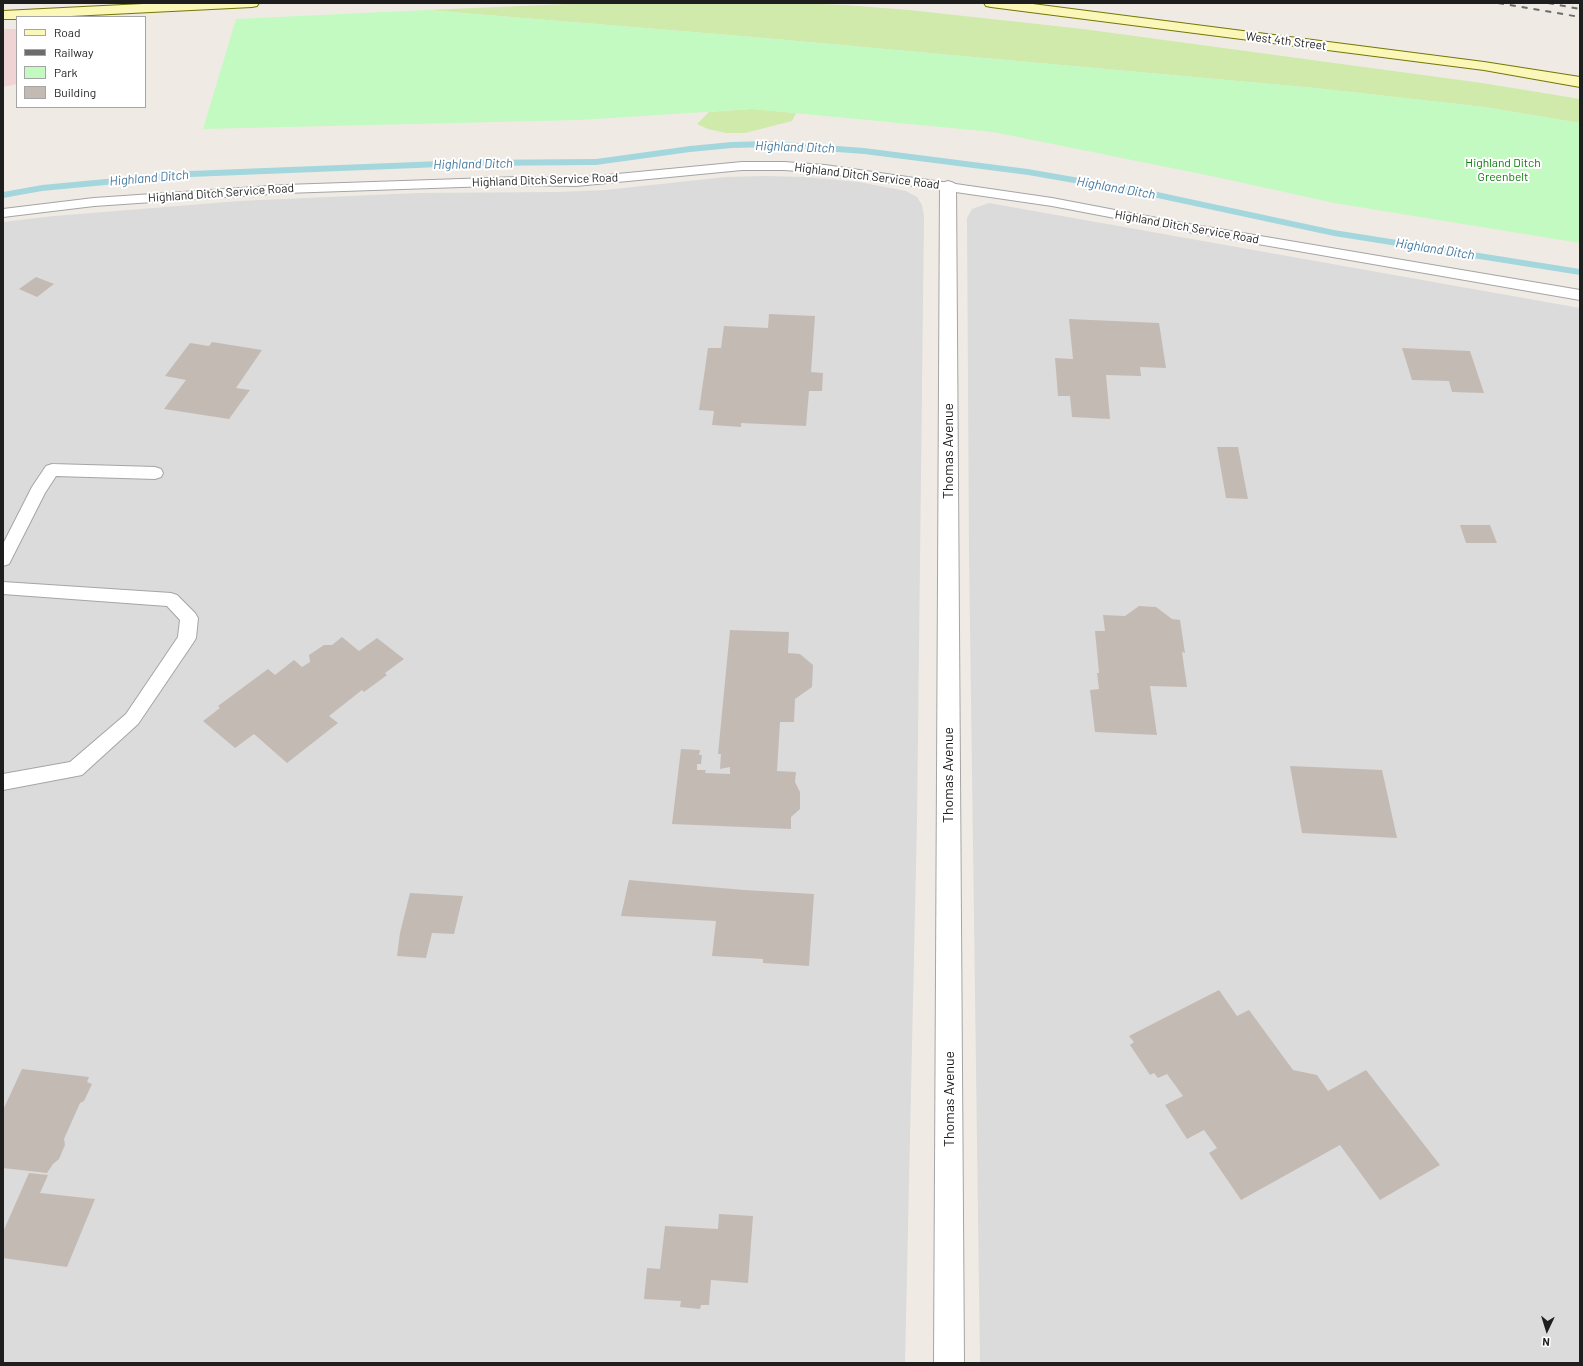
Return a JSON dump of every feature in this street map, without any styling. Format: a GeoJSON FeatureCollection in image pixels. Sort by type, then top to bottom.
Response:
{"type":"FeatureCollection","features":[{"type":"Feature","properties":{"kind":"main road"},"geometry":{"type":"LineString","coordinates":[[3,15],[252,3]]}},
{"type":"Feature","properties":{"kind":"main road","name":"West 4th Street"},"geometry":{"type":"LineString","coordinates":[[991,3],[1484,66],[1580,82]]}},
{"type":"Feature","properties":{"kind":"street","name":"Thomas Avenue"},"geometry":{"type":"LineString","coordinates":[[948,186],[949,1363]]}},
{"type":"Feature","properties":{"kind":"lane","name":"Highland Ditch Service Road"},"geometry":{"type":"LineString","coordinates":[[3,213],[94,202],[284,189],[520,181],[576,182],[742,166],[784,166],[825,169],[1052,202],[1183,227],[1580,295]]}},
{"type":"Feature","properties":{"kind":"lane"},"geometry":{"type":"LineString","coordinates":[[3,560],[38,491],[52,470],[155,473]]}},
{"type":"Feature","properties":{"kind":"lane"},"geometry":{"type":"LineString","coordinates":[[3,588],[171,600],[189,618],[187,638],[132,719],[81,764],[75,769],[3,782]]}},
{"type":"Feature","properties":{"kind":"shaded area"},"geometry":{"type":"Polygon","coordinates":[[[3,29],[16,29],[16,84],[3,87],[3,29]]]}},
{"type":"Feature","properties":{"kind":"shaded area"},"geometry":{"type":"Polygon","coordinates":[[[725,177],[805,177],[859,182],[906,191],[917,197],[922,205],[924,216],[917,821],[905,1363],[3,1363],[3,222],[54,216],[239,201],[417,193],[557,192],[605,190],[725,177]]]}},
{"type":"Feature","properties":{"kind":"shaded area"},"geometry":{"type":"Polygon","coordinates":[[[989,203],[1580,308],[1580,1363],[980,1363],[969,552],[967,218],[972,209],[989,203]]]}},
{"type":"Feature","properties":{"kind":"green space"},"geometry":{"type":"Polygon","coordinates":[[[592,3],[795,3],[845,5],[909,10],[1083,29],[1482,83],[1580,99],[1580,123],[1484,107],[1315,88],[753,37],[427,10],[592,3]]]}},
{"type":"Feature","properties":{"kind":"green space","name":"Highland Ditch Greenbelt"},"geometry":{"type":"Polygon","coordinates":[[[427,10],[753,37],[1315,88],[1484,107],[1580,123],[1580,243],[1334,203],[1216,177],[993,132],[752,109],[579,120],[203,129],[236,19],[427,10]]]}},
{"type":"Feature","properties":{"kind":"green space"},"geometry":{"type":"Polygon","coordinates":[[[752,109],[796,113],[792,121],[745,133],[726,133],[708,129],[697,124],[709,112],[752,109]]]}},
{"type":"Feature","properties":{"kind":"building"},"geometry":{"type":"Polygon","coordinates":[[[36,277],[54,284],[37,297],[19,289],[36,277]]]}},
{"type":"Feature","properties":{"kind":"building"},"geometry":{"type":"Polygon","coordinates":[[[769,314],[815,316],[811,372],[823,373],[822,391],[809,391],[806,426],[741,423],[741,427],[712,425],[714,411],[699,410],[708,348],[721,348],[724,326],[768,328],[769,314]]]}},
{"type":"Feature","properties":{"kind":"building"},"geometry":{"type":"Polygon","coordinates":[[[1069,319],[1159,323],[1166,368],[1140,367],[1141,376],[1106,375],[1110,419],[1072,417],[1070,396],[1058,396],[1055,358],[1073,359],[1069,319]]]}},
{"type":"Feature","properties":{"kind":"building"},"geometry":{"type":"Polygon","coordinates":[[[212,342],[262,350],[236,388],[250,390],[229,419],[164,409],[186,380],[165,376],[190,343],[209,346],[212,342]]]}},
{"type":"Feature","properties":{"kind":"building"},"geometry":{"type":"Polygon","coordinates":[[[1402,348],[1470,351],[1484,393],[1452,392],[1449,381],[1412,380],[1402,348]]]}},
{"type":"Feature","properties":{"kind":"building"},"geometry":{"type":"Polygon","coordinates":[[[1217,447],[1238,447],[1248,499],[1226,498],[1217,447]]]}},
{"type":"Feature","properties":{"kind":"building"},"geometry":{"type":"Polygon","coordinates":[[[1460,525],[1490,525],[1497,543],[1466,543],[1460,525]]]}},
{"type":"Feature","properties":{"kind":"building"},"geometry":{"type":"Polygon","coordinates":[[[1139,606],[1156,607],[1172,619],[1180,620],[1185,653],[1182,652],[1187,687],[1150,686],[1157,735],[1095,732],[1090,690],[1099,689],[1095,631],[1105,631],[1103,615],[1125,616],[1139,606]]]}},
{"type":"Feature","properties":{"kind":"building"},"geometry":{"type":"Polygon","coordinates":[[[730,630],[789,632],[788,653],[800,654],[813,665],[812,687],[795,699],[794,722],[780,722],[777,771],[796,772],[795,782],[800,792],[800,809],[791,817],[791,829],[672,824],[681,749],[700,750],[699,755],[702,755],[701,764],[697,764],[697,770],[706,770],[705,773],[730,774],[730,767],[720,769],[721,754],[718,754],[730,630]]]}},
{"type":"Feature","properties":{"kind":"building"},"geometry":{"type":"Polygon","coordinates":[[[342,637],[359,651],[377,638],[404,659],[385,673],[387,675],[364,692],[362,690],[329,716],[338,723],[287,763],[254,734],[235,748],[203,721],[220,708],[218,706],[268,669],[275,675],[294,660],[302,667],[310,662],[309,655],[324,645],[332,645],[342,637]]]}},
{"type":"Feature","properties":{"kind":"building"},"geometry":{"type":"Polygon","coordinates":[[[1290,766],[1382,770],[1397,838],[1302,833],[1290,766]]]}},
{"type":"Feature","properties":{"kind":"building"},"geometry":{"type":"Polygon","coordinates":[[[629,880],[744,890],[814,894],[809,966],[763,963],[763,959],[712,956],[716,921],[621,916],[629,880]]]}},
{"type":"Feature","properties":{"kind":"building"},"geometry":{"type":"Polygon","coordinates":[[[410,893],[463,896],[454,934],[432,933],[426,958],[397,956],[400,933],[410,893]]]}},
{"type":"Feature","properties":{"kind":"building"},"geometry":{"type":"Polygon","coordinates":[[[1219,990],[1237,1016],[1249,1010],[1293,1070],[1317,1075],[1328,1091],[1366,1070],[1440,1165],[1380,1200],[1340,1145],[1241,1200],[1209,1153],[1217,1148],[1204,1130],[1187,1139],[1165,1105],[1183,1096],[1167,1074],[1158,1078],[1154,1073],[1150,1075],[1130,1045],[1134,1042],[1129,1036],[1219,990]]]}},
{"type":"Feature","properties":{"kind":"building"},"geometry":{"type":"Polygon","coordinates":[[[22,1069],[89,1077],[87,1082],[92,1084],[84,1101],[80,1103],[64,1139],[65,1145],[59,1159],[53,1164],[47,1173],[3,1168],[3,1110],[22,1069]]]}},
{"type":"Feature","properties":{"kind":"building"},"geometry":{"type":"Polygon","coordinates":[[[29,1173],[48,1175],[40,1193],[95,1199],[67,1267],[3,1258],[3,1232],[29,1173]]]}},
{"type":"Feature","properties":{"kind":"building"},"geometry":{"type":"Polygon","coordinates":[[[719,1214],[753,1216],[748,1283],[711,1280],[709,1305],[701,1305],[700,1309],[680,1307],[681,1301],[644,1299],[647,1268],[660,1269],[665,1226],[718,1229],[719,1214]]]}},
{"type":"Feature","properties":{"kind":"waterway","name":"Highland Ditch"},"geometry":{"type":"LineString","coordinates":[[3,195],[42,188],[190,174],[466,163],[596,162],[690,149],[732,145],[770,144],[864,151],[1028,172],[1148,193],[1334,233],[1580,272]]}},
{"type":"Feature","properties":{"kind":"railway"},"geometry":{"type":"LineString","coordinates":[[1498,3],[1580,17]]}},
{"type":"Feature","properties":{"kind":"railway"},"geometry":{"type":"LineString","coordinates":[[1548,3],[1580,9]]}}]}
